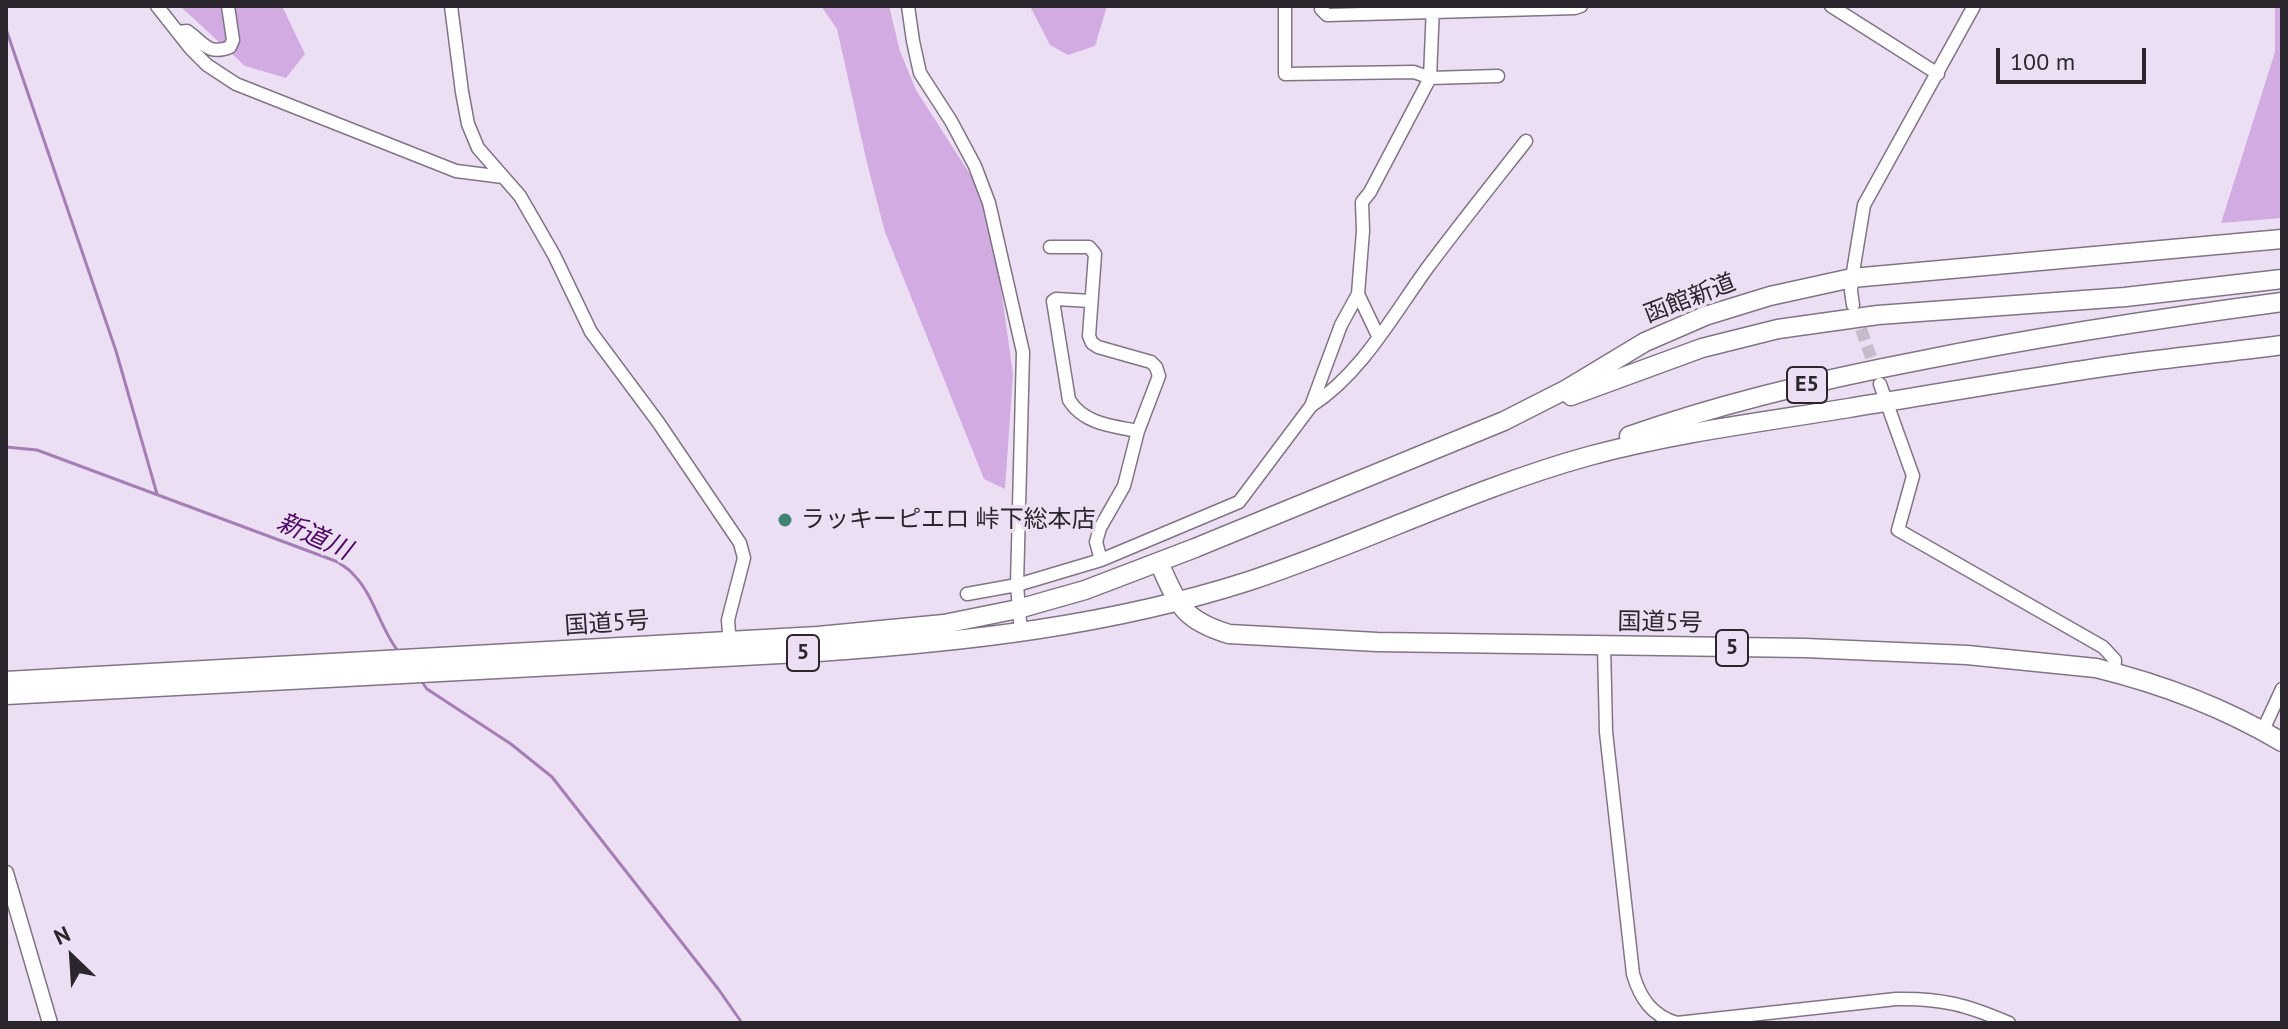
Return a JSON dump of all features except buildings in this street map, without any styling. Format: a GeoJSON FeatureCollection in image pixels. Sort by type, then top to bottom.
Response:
{"type":"FeatureCollection","features":[{"type":"Feature","properties":{"kind":"highway","name":"函館新道"},"geometry":{"type":"LineString","coordinates":[[1159,563],[1504,421],[1567,389],[1645,342],[1705,316],[1770,296],[1852,278],[2282,239]]}},
{"type":"Feature","properties":{"kind":"highway"},"geometry":{"type":"LineString","coordinates":[[1504,421],[1702,348],[1778,329],[1878,315],[2125,297],[2282,279]]}},
{"type":"Feature","properties":{"kind":"highway","name":"E5"},"geometry":{"type":"LineString","coordinates":[[1496,487],[1637,433],[1773,393],[1973,350],[2282,302]]}},
{"type":"Feature","properties":{"kind":"highway","name":"5"},"geometry":{"type":"LineString","coordinates":[[1177,602],[1337,550],[1547,469],[1623,447],[2124,364],[2282,345]]}},
{"type":"Feature","properties":{"kind":"highway","name":"国道5号"},"geometry":{"type":"LineString","coordinates":[[730,649],[944,624],[1018,609],[1085,590],[1159,563],[1177,602],[1190,616],[1206,627],[1229,634],[1377,642],[1805,648],[1967,655],[2096,668],[2193,697],[2282,742]]}},
{"type":"Feature","properties":{"kind":"highway","name":"国道5号"},"geometry":{"type":"LineString","coordinates":[[6,681],[730,649],[900,647],[1021,633],[1177,602]]}},
{"type":"Feature","properties":{"kind":"highway","name":"国道5号"},"geometry":{"type":"LineString","coordinates":[[6,695],[392,666]]}},
{"type":"Feature","properties":{"kind":"main road"},"geometry":{"type":"LineString","coordinates":[[6,873],[50,1023]]}},
{"type":"Feature","properties":{"kind":"street"},"geometry":{"type":"LineString","coordinates":[[157,6],[207,65],[236,84],[456,171],[503,177]]}},
{"type":"Feature","properties":{"kind":"street"},"geometry":{"type":"LineString","coordinates":[[178,32],[187,31],[216,51],[230,47],[233,40],[228,6]]}},
{"type":"Feature","properties":{"kind":"street"},"geometry":{"type":"LineString","coordinates":[[451,6],[468,124],[478,148],[520,196],[538,225],[591,332],[658,422],[740,543],[744,558],[728,620],[730,649]]}},
{"type":"Feature","properties":{"kind":"street"},"geometry":{"type":"LineString","coordinates":[[908,6],[920,73],[975,166],[989,203],[1023,352],[1017,585],[1021,633]]}},
{"type":"Feature","properties":{"kind":"street"},"geometry":{"type":"LineString","coordinates":[[1285,6],[1285,74],[1414,72],[1430,78],[1498,76]]}},
{"type":"Feature","properties":{"kind":"street"},"geometry":{"type":"LineString","coordinates":[[1321,6],[1327,15],[1581,6]]}},
{"type":"Feature","properties":{"kind":"street"},"geometry":{"type":"LineString","coordinates":[[1831,6],[1938,74]]}},
{"type":"Feature","properties":{"kind":"street"},"geometry":{"type":"LineString","coordinates":[[1853,305],[1852,278],[1864,205],[1974,6]]}},
{"type":"Feature","properties":{"kind":"street"},"geometry":{"type":"LineString","coordinates":[[967,594],[1017,585],[1101,560],[1239,502],[1311,406],[1341,325],[1358,294],[1362,202],[1430,78],[1433,9]]}},
{"type":"Feature","properties":{"kind":"street"},"geometry":{"type":"LineString","coordinates":[[1311,406],[1330,394],[1356,366],[1526,141]]}},
{"type":"Feature","properties":{"kind":"street"},"geometry":{"type":"LineString","coordinates":[[1050,247],[1092,249],[1095,254],[1089,336],[1092,343],[1151,362],[1159,376],[1138,431],[1124,486],[1100,528],[1096,542],[1101,560]]}},
{"type":"Feature","properties":{"kind":"street"},"geometry":{"type":"LineString","coordinates":[[1358,294],[1378,336]]}},
{"type":"Feature","properties":{"kind":"street"},"geometry":{"type":"LineString","coordinates":[[1091,301],[1053,301],[1069,400],[1075,410],[1095,422],[1138,431]]}},
{"type":"Feature","properties":{"kind":"street"},"geometry":{"type":"LineString","coordinates":[[1880,384],[1913,476],[1898,530],[2103,647],[2115,660],[2114,673]]}},
{"type":"Feature","properties":{"kind":"street"},"geometry":{"type":"LineString","coordinates":[[1239,502],[1251,526]]}},
{"type":"Feature","properties":{"kind":"street"},"geometry":{"type":"LineString","coordinates":[[1604,645],[1606,732],[1633,974],[1641,994],[1654,1013],[1677,1023],[1927,998],[1968,1006],[2009,1023]]}},
{"type":"Feature","properties":{"kind":"street"},"geometry":{"type":"LineString","coordinates":[[2263,730],[2282,689]]}},
{"type":"Feature","properties":{"kind":"shaded area"},"geometry":{"type":"Polygon","coordinates":[[[180,6],[282,6],[305,54],[286,78],[245,66],[180,6]]]}},
{"type":"Feature","properties":{"kind":"shaded area"},"geometry":{"type":"Polygon","coordinates":[[[821,6],[889,6],[900,51],[916,90],[975,182],[993,232],[1013,374],[1005,489],[984,479],[885,232],[837,29],[821,6]]]}},
{"type":"Feature","properties":{"kind":"shaded area"},"geometry":{"type":"Polygon","coordinates":[[[1030,6],[1107,6],[1095,46],[1068,55],[1050,45],[1030,6]]]}},
{"type":"Feature","properties":{"kind":"shaded area"},"geometry":{"type":"Polygon","coordinates":[[[2275,6],[2282,6],[2282,218],[2221,223],[2275,52],[2275,6]]]}},
{"type":"Feature","properties":{"kind":"waterway","name":"新道川"},"geometry":{"type":"LineString","coordinates":[[6,29],[116,351],[157,494]]}},
{"type":"Feature","properties":{"kind":"waterway","name":"新道川"},"geometry":{"type":"LineString","coordinates":[[6,447],[37,450],[338,562],[360,582],[398,651]]}},
{"type":"Feature","properties":{"kind":"waterway","name":"新道川"},"geometry":{"type":"LineString","coordinates":[[420,679],[427,689],[511,744],[552,777],[742,1023]]}},
{"type":"Feature","properties":{"kind":"tunnel"},"geometry":{"type":"LineString","coordinates":[[1855,312],[1877,374]]}},
{"type":"Feature","properties":{"kind":"place","name":"ラッキーピエロ 峠下総本店"},"geometry":{"type":"Point","coordinates":[785,520]}}]}
